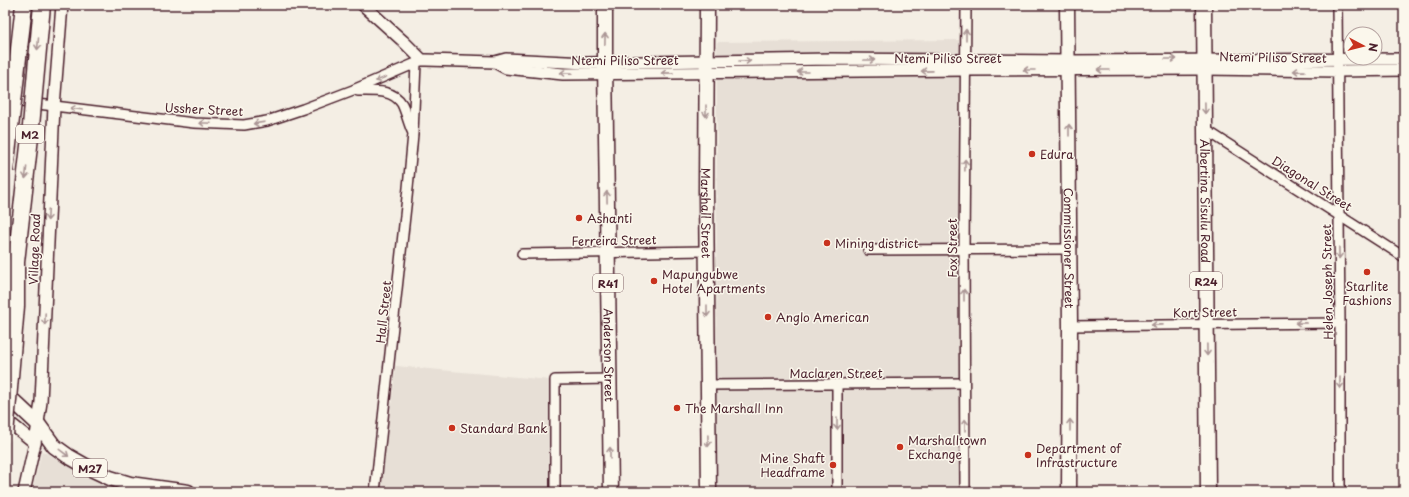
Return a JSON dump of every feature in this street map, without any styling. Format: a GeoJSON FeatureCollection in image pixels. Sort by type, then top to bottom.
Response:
{"type":"FeatureCollection","features":[{"type":"Feature","properties":{"kind":"highway"},"geometry":{"type":"LineString","coordinates":[[10,94],[13,5]]}},
{"type":"Feature","properties":{"kind":"highway","name":"M2"},"geometry":{"type":"LineString","coordinates":[[5,171],[10,94],[24,5]]}},
{"type":"Feature","properties":{"kind":"highway","name":"M2"},"geometry":{"type":"LineString","coordinates":[[5,353],[30,137],[42,5]]}},
{"type":"Feature","properties":{"kind":"highway"},"geometry":{"type":"LineString","coordinates":[[5,435],[16,306],[16,262]]}},
{"type":"Feature","properties":{"kind":"main road","name":"R41"},"geometry":{"type":"LineString","coordinates":[[605,5],[605,68]]}},
{"type":"Feature","properties":{"kind":"main road","name":"Marshall Street"},"geometry":{"type":"LineString","coordinates":[[707,5],[707,386],[709,492]]}},
{"type":"Feature","properties":{"kind":"main road","name":"Commissioner Street"},"geometry":{"type":"LineString","coordinates":[[1067,5],[1070,326],[1069,492]]}},
{"type":"Feature","properties":{"kind":"main road","name":"Albertina Sisulu Road"},"geometry":{"type":"LineString","coordinates":[[1204,5],[1208,492]]}},
{"type":"Feature","properties":{"kind":"main road","name":"Anderson Street"},"geometry":{"type":"LineString","coordinates":[[605,68],[610,379],[610,492]]}},
{"type":"Feature","properties":{"kind":"main road","name":"M27"},"geometry":{"type":"LineString","coordinates":[[5,393],[38,424],[54,446],[68,456],[110,478],[130,484],[188,492]]}},
{"type":"Feature","properties":{"kind":"street","name":"Village Road"},"geometry":{"type":"LineString","coordinates":[[24,492],[35,443],[43,382],[47,242],[54,106],[62,5]]}},
{"type":"Feature","properties":{"kind":"street"},"geometry":{"type":"LineString","coordinates":[[363,5],[403,41],[419,62]]}},
{"type":"Feature","properties":{"kind":"street","name":"Fox Street"},"geometry":{"type":"LineString","coordinates":[[965,492],[964,249],[966,5]]}},
{"type":"Feature","properties":{"kind":"street","name":"Helen Joseph Street"},"geometry":{"type":"LineString","coordinates":[[1337,5],[1340,492]]}},
{"type":"Feature","properties":{"kind":"street","name":"Ntemi Piliso Street"},"geometry":{"type":"LineString","coordinates":[[419,62],[495,62],[506,68],[563,74],[605,68],[966,65],[1068,66],[1205,64],[1338,59],[1404,59]]}},
{"type":"Feature","properties":{"kind":"street","name":"Ussher Street"},"geometry":{"type":"LineString","coordinates":[[10,94],[54,106],[194,123],[244,125],[267,122],[352,90],[419,62]]}},
{"type":"Feature","properties":{"kind":"street","name":"Hall Street"},"geometry":{"type":"LineString","coordinates":[[375,492],[408,188],[419,62]]}},
{"type":"Feature","properties":{"kind":"street","name":"Ntemi Piliso Street"},"geometry":{"type":"LineString","coordinates":[[1205,64],[1338,71],[1404,70]]}},
{"type":"Feature","properties":{"kind":"street","name":"Hall Street"},"geometry":{"type":"LineString","coordinates":[[352,90],[381,91],[394,96],[401,104],[413,134]]}},
{"type":"Feature","properties":{"kind":"street","name":"Diagonal Street"},"geometry":{"type":"LineString","coordinates":[[1206,130],[1404,257]]}},
{"type":"Feature","properties":{"kind":"street"},"geometry":{"type":"LineString","coordinates":[[868,250],[1069,249]]}},
{"type":"Feature","properties":{"kind":"street","name":"Ferreira Street"},"geometry":{"type":"LineString","coordinates":[[522,254],[707,251]]}},
{"type":"Feature","properties":{"kind":"street","name":"Kort Street"},"geometry":{"type":"LineString","coordinates":[[1070,326],[1340,323]]}},
{"type":"Feature","properties":{"kind":"street"},"geometry":{"type":"LineString","coordinates":[[555,492],[555,380],[610,379]]}},
{"type":"Feature","properties":{"kind":"street","name":"Maclaren Street"},"geometry":{"type":"LineString","coordinates":[[707,386],[964,384]]}},
{"type":"Feature","properties":{"kind":"street"},"geometry":{"type":"LineString","coordinates":[[836,385],[837,492]]}},
{"type":"Feature","properties":{"kind":"street"},"geometry":{"type":"LineString","coordinates":[[5,419],[35,443]]}},
{"type":"Feature","properties":{"kind":"shaded area"},"geometry":{"type":"Polygon","coordinates":[[[959,40],[960,492],[716,492],[717,42],[959,40]]]}},
{"type":"Feature","properties":{"kind":"shaded area"},"geometry":{"type":"Polygon","coordinates":[[[396,366],[550,380],[551,492],[380,492],[396,366]]]}},
{"type":"Feature","properties":{"kind":"shaded area"},"geometry":{"type":"Polygon","coordinates":[[[42,451],[119,492],[32,492],[42,451]]]}},
{"type":"Feature","properties":{"kind":"place","name":"Edura"},"geometry":{"type":"Point","coordinates":[1032,154]}},
{"type":"Feature","properties":{"kind":"place","name":"Ashanti"},"geometry":{"type":"Point","coordinates":[579,218]}},
{"type":"Feature","properties":{"kind":"place","name":"Mining district"},"geometry":{"type":"Point","coordinates":[827,243]}},
{"type":"Feature","properties":{"kind":"place","name":"Starlite Fashions"},"geometry":{"type":"Point","coordinates":[1367,272]}},
{"type":"Feature","properties":{"kind":"place","name":"Mapungubwe Hotel Apartments"},"geometry":{"type":"Point","coordinates":[654,281]}},
{"type":"Feature","properties":{"kind":"place","name":"Anglo American"},"geometry":{"type":"Point","coordinates":[768,317]}},
{"type":"Feature","properties":{"kind":"place","name":"The Marshall Inn"},"geometry":{"type":"Point","coordinates":[677,408]}},
{"type":"Feature","properties":{"kind":"place","name":"Standard Bank"},"geometry":{"type":"Point","coordinates":[452,428]}},
{"type":"Feature","properties":{"kind":"place","name":"Marshalltown Exchange"},"geometry":{"type":"Point","coordinates":[900,447]}},
{"type":"Feature","properties":{"kind":"place","name":"Department of Infrastructure"},"geometry":{"type":"Point","coordinates":[1028,455]}},
{"type":"Feature","properties":{"kind":"place","name":"Mine Shaft Headframe"},"geometry":{"type":"Point","coordinates":[833,465]}}]}
